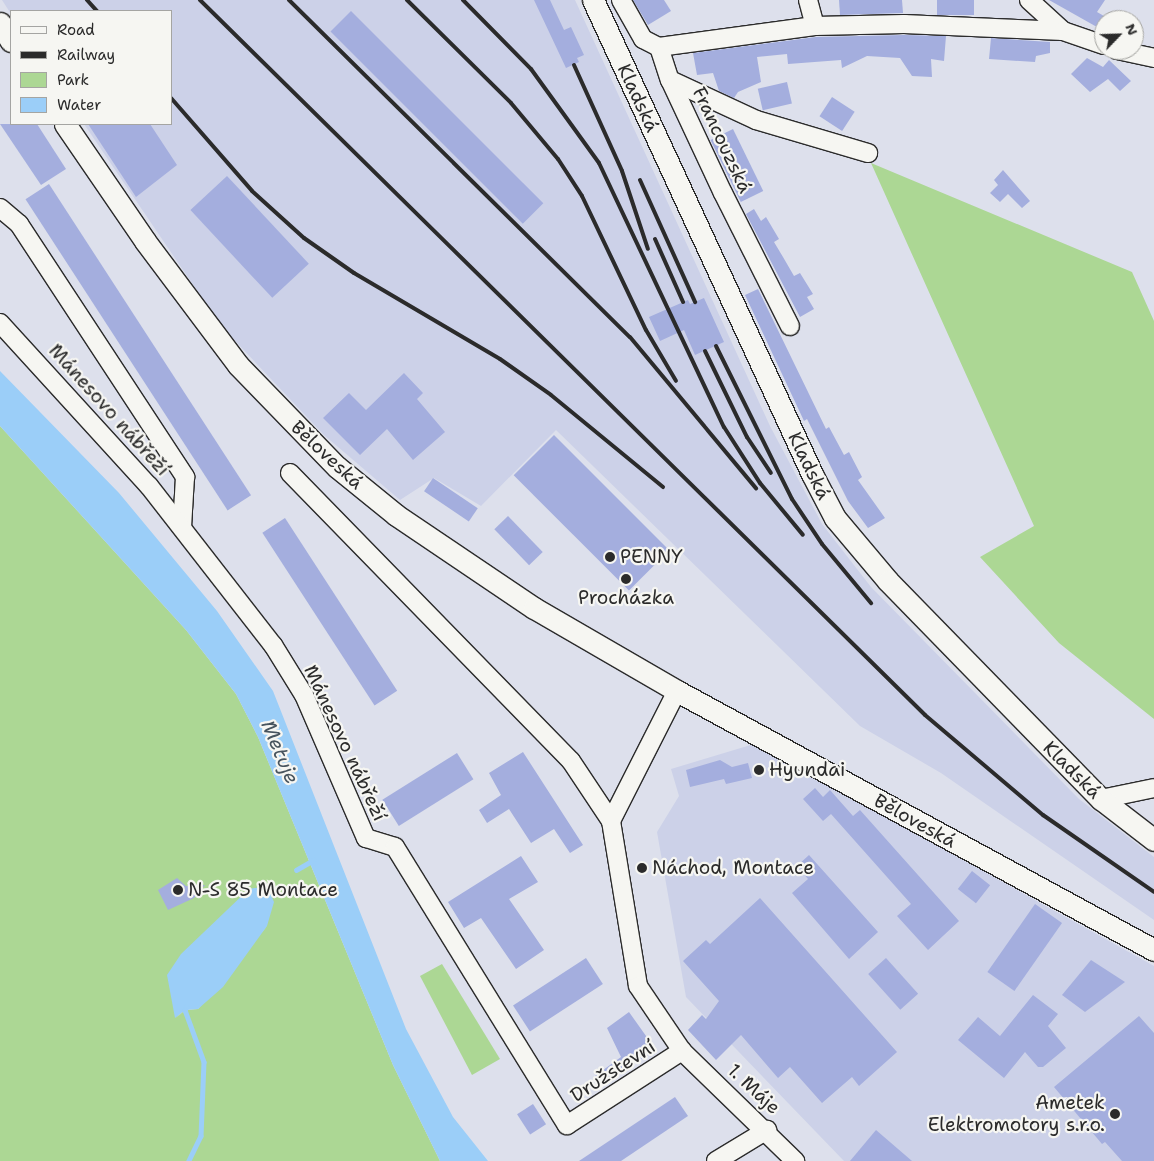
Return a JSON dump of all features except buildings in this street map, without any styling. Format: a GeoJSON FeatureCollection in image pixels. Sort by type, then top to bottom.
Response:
{"type":"FeatureCollection","features":[{"type":"Feature","properties":{"kind":"main road","name":"Kladská"},"geometry":{"type":"LineString","coordinates":[[593,0],[812,474],[835,518],[888,581],[1101,799],[1154,840]]}},
{"type":"Feature","properties":{"kind":"main road"},"geometry":{"type":"LineString","coordinates":[[0,23],[10,38]]}},
{"type":"Feature","properties":{"kind":"main road","name":"Běloveská"},"geometry":{"type":"LineString","coordinates":[[66,125],[210,331],[337,467],[450,554],[534,608],[677,691],[1154,950]]}},
{"type":"Feature","properties":{"kind":"street"},"geometry":{"type":"LineString","coordinates":[[622,0],[643,39],[659,47],[815,26],[904,24],[1063,31],[1094,42]]}},
{"type":"Feature","properties":{"kind":"street"},"geometry":{"type":"LineString","coordinates":[[808,0],[815,26]]}},
{"type":"Feature","properties":{"kind":"street"},"geometry":{"type":"LineString","coordinates":[[1029,0],[1063,31]]}},
{"type":"Feature","properties":{"kind":"street"},"geometry":{"type":"LineString","coordinates":[[659,47],[670,80]]}},
{"type":"Feature","properties":{"kind":"street","name":"Francouzská"},"geometry":{"type":"LineString","coordinates":[[670,80],[756,120],[868,153]]}},
{"type":"Feature","properties":{"kind":"street","name":"Francouzská"},"geometry":{"type":"LineString","coordinates":[[670,80],[790,326]]}},
{"type":"Feature","properties":{"kind":"street"},"geometry":{"type":"LineString","coordinates":[[0,208],[19,224],[185,478],[182,527]]}},
{"type":"Feature","properties":{"kind":"street","name":"Mánesovo nábřeží"},"geometry":{"type":"LineString","coordinates":[[0,323],[182,527],[273,645],[304,695],[366,838],[395,847],[567,1125]]}},
{"type":"Feature","properties":{"kind":"street","name":"Běloveská"},"geometry":{"type":"LineString","coordinates":[[290,473],[571,761],[611,821],[638,986],[682,1051]]}},
{"type":"Feature","properties":{"kind":"street"},"geometry":{"type":"LineString","coordinates":[[611,821],[677,691]]}},
{"type":"Feature","properties":{"kind":"street"},"geometry":{"type":"LineString","coordinates":[[1101,799],[1154,788]]}},
{"type":"Feature","properties":{"kind":"street","name":"Družstevní"},"geometry":{"type":"LineString","coordinates":[[567,1125],[682,1051]]}},
{"type":"Feature","properties":{"kind":"street","name":"1. Máje"},"geometry":{"type":"LineString","coordinates":[[682,1051],[767,1130],[795,1161]]}},
{"type":"Feature","properties":{"kind":"street"},"geometry":{"type":"LineString","coordinates":[[716,1161],[737,1156],[767,1130]]}},
{"type":"Feature","properties":{"kind":"shaded area"},"geometry":{"type":"Polygon","coordinates":[[[2,0],[575,0],[770,426],[822,524],[871,587],[1079,799],[1154,857],[1154,920],[941,773],[860,726],[556,430],[481,506],[434,478],[400,500],[324,435],[221,326],[85,125],[172,125],[172,10],[10,10],[10,12],[2,0]]]}},
{"type":"Feature","properties":{"kind":"shaded area"},"geometry":{"type":"Polygon","coordinates":[[[754,744],[1154,966],[1154,1161],[844,1161],[686,997],[657,832],[679,796],[671,769],[754,744]]]}},
{"type":"Feature","properties":{"kind":"green space"},"geometry":{"type":"Polygon","coordinates":[[[871,163],[1132,272],[1154,321],[1154,719],[1059,643],[980,557],[1034,526],[871,163]]]}},
{"type":"Feature","properties":{"kind":"green space"},"geometry":{"type":"Polygon","coordinates":[[[0,426],[186,630],[236,694],[258,737],[393,1065],[440,1161],[0,1161],[0,426]],[[267,926],[176,1018],[185,1010],[198,1009],[267,926]]]}},
{"type":"Feature","properties":{"kind":"green space"},"geometry":{"type":"Polygon","coordinates":[[[442,964],[500,1059],[472,1075],[420,976],[442,964]]]}},
{"type":"Feature","properties":{"kind":"water","name":"Metuje"},"geometry":{"type":"Polygon","coordinates":[[[0,371],[119,493],[217,611],[273,691],[406,1029],[453,1117],[488,1161],[440,1161],[393,1065],[258,737],[236,694],[186,630],[0,426],[0,371]]]}},
{"type":"Feature","properties":{"kind":"water"},"geometry":{"type":"Polygon","coordinates":[[[267,886],[274,902],[267,926],[223,987],[198,1009],[185,1010],[175,1018],[167,975],[181,954],[249,889],[267,886]]]}},
{"type":"Feature","properties":{"kind":"waterway"},"geometry":{"type":"LineString","coordinates":[[296,870],[313,860]]}},
{"type":"Feature","properties":{"kind":"waterway"},"geometry":{"type":"LineString","coordinates":[[187,1007],[185,1010],[204,1062],[201,1136],[189,1161]]}},
{"type":"Feature","properties":{"kind":"railway"},"geometry":{"type":"LineString","coordinates":[[87,0],[96,10]]}},
{"type":"Feature","properties":{"kind":"railway"},"geometry":{"type":"LineString","coordinates":[[200,0],[925,715],[1043,815],[1154,892]]}},
{"type":"Feature","properties":{"kind":"railway"},"geometry":{"type":"LineString","coordinates":[[289,0],[630,337],[756,488]]}},
{"type":"Feature","properties":{"kind":"railway"},"geometry":{"type":"LineString","coordinates":[[407,0],[511,103],[558,159],[582,196],[646,330],[676,381]]}},
{"type":"Feature","properties":{"kind":"railway"},"geometry":{"type":"LineString","coordinates":[[463,0],[531,69],[599,163],[724,427],[760,483],[803,535]]}},
{"type":"Feature","properties":{"kind":"railway"},"geometry":{"type":"LineString","coordinates":[[574,65],[622,171],[648,249]]}},
{"type":"Feature","properties":{"kind":"railway"},"geometry":{"type":"LineString","coordinates":[[172,99],[252,191],[304,238],[354,273],[500,359],[551,395],[663,487]]}},
{"type":"Feature","properties":{"kind":"railway"},"geometry":{"type":"LineString","coordinates":[[640,180],[695,302]]}},
{"type":"Feature","properties":{"kind":"railway"},"geometry":{"type":"LineString","coordinates":[[655,239],[683,302]]}},
{"type":"Feature","properties":{"kind":"railway"},"geometry":{"type":"LineString","coordinates":[[716,346],[792,499],[822,544],[871,603]]}},
{"type":"Feature","properties":{"kind":"railway"},"geometry":{"type":"LineString","coordinates":[[705,351],[747,437],[771,473]]}},
{"type":"Feature","properties":{"kind":"place","name":"PENNY"},"geometry":{"type":"Point","coordinates":[610,557]}},
{"type":"Feature","properties":{"kind":"place","name":"Procházka"},"geometry":{"type":"Point","coordinates":[626,579]}},
{"type":"Feature","properties":{"kind":"place","name":"Hyundai"},"geometry":{"type":"Point","coordinates":[759,770]}},
{"type":"Feature","properties":{"kind":"place","name":"Náchod, Montace"},"geometry":{"type":"Point","coordinates":[642,868]}},
{"type":"Feature","properties":{"kind":"place","name":"N-S 85 Montace"},"geometry":{"type":"Point","coordinates":[178,890]}},
{"type":"Feature","properties":{"kind":"place","name":"Ametek Elektromotory s.r.o."},"geometry":{"type":"Point","coordinates":[1115,1114]}}]}
